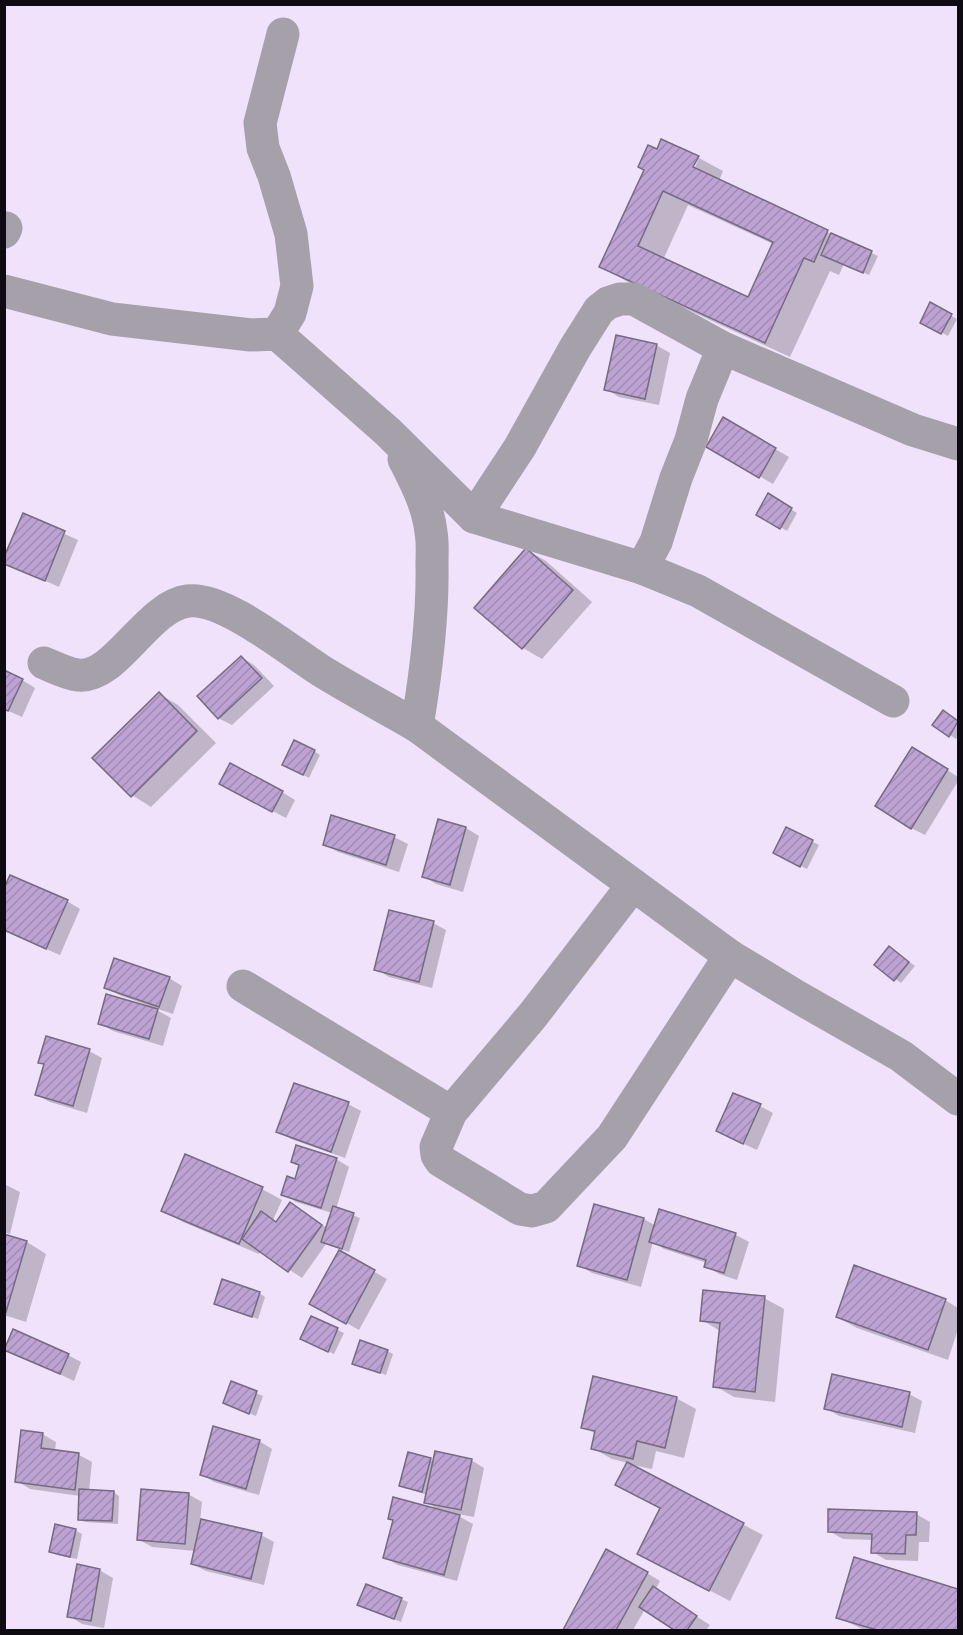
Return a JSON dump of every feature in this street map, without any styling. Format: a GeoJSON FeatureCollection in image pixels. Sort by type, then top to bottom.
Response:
{"type":"FeatureCollection","features":[{"type":"Feature","properties":{"kind":"street"},"geometry":{"type":"LineString","coordinates":[[278,334],[290,313],[297,286],[291,234],[263,148],[260,123],[283,34]]}},
{"type":"Feature","properties":{"kind":"street"},"geometry":{"type":"LineString","coordinates":[[4,291],[112,319],[251,335],[278,334],[388,432],[474,517],[642,568],[698,591],[893,701]]}},
{"type":"Feature","properties":{"kind":"street"},"geometry":{"type":"LineString","coordinates":[[474,517],[520,447],[575,348],[599,310],[608,303],[620,299],[634,299],[723,348],[913,430],[958,444]]}},
{"type":"Feature","properties":{"kind":"street"},"geometry":{"type":"LineString","coordinates":[[642,568],[656,542],[676,477],[691,440],[702,399],[723,348]]}},
{"type":"Feature","properties":{"kind":"street"},"geometry":{"type":"LineString","coordinates":[[388,432],[414,477],[425,505],[431,532],[429,650],[417,726]]}},
{"type":"Feature","properties":{"kind":"street"},"geometry":{"type":"LineString","coordinates":[[44,663],[78,675],[92,674],[126,648],[157,615],[188,600],[222,608],[320,671],[417,726],[730,956],[901,1056],[958,1099]]}},
{"type":"Feature","properties":{"kind":"street"},"geometry":{"type":"LineString","coordinates":[[633,885],[533,1015],[451,1112],[436,1147],[441,1161],[520,1209],[532,1211],[546,1207],[612,1137],[730,956]]}},
{"type":"Feature","properties":{"kind":"street"},"geometry":{"type":"LineString","coordinates":[[243,986],[451,1112]]}},
{"type":"Feature","properties":{"kind":"building"},"geometry":{"type":"Polygon","coordinates":[[[661,139],[699,156],[693,167],[828,230],[814,262],[804,258],[765,343],[599,267],[644,170],[638,167],[648,145],[657,149],[661,139]],[[663,191],[638,246],[748,297],[773,242],[663,191]]]}},
{"type":"Feature","properties":{"kind":"building"},"geometry":{"type":"Polygon","coordinates":[[[831,233],[872,251],[863,273],[821,255],[831,233]]]}},
{"type":"Feature","properties":{"kind":"building"},"geometry":{"type":"Polygon","coordinates":[[[930,302],[952,314],[941,334],[920,323],[930,302]]]}},
{"type":"Feature","properties":{"kind":"building"},"geometry":{"type":"Polygon","coordinates":[[[616,335],[657,344],[645,399],[604,390],[616,335]]]}},
{"type":"Feature","properties":{"kind":"building"},"geometry":{"type":"Polygon","coordinates":[[[723,417],[776,448],[759,478],[706,447],[723,417]]]}},
{"type":"Feature","properties":{"kind":"building"},"geometry":{"type":"Polygon","coordinates":[[[768,493],[792,508],[780,529],[756,515],[768,493]]]}},
{"type":"Feature","properties":{"kind":"building"},"geometry":{"type":"Polygon","coordinates":[[[23,513],[65,531],[45,581],[4,564],[4,557],[23,513]]]}},
{"type":"Feature","properties":{"kind":"building"},"geometry":{"type":"Polygon","coordinates":[[[526,548],[573,590],[522,649],[474,608],[526,548]]]}},
{"type":"Feature","properties":{"kind":"building"},"geometry":{"type":"Polygon","coordinates":[[[241,656],[262,678],[218,719],[197,696],[241,656]]]}},
{"type":"Feature","properties":{"kind":"building"},"geometry":{"type":"Polygon","coordinates":[[[4,670],[23,679],[8,711],[4,709],[4,670]]]}},
{"type":"Feature","properties":{"kind":"building"},"geometry":{"type":"Polygon","coordinates":[[[159,692],[197,731],[131,797],[92,758],[159,692]]]}},
{"type":"Feature","properties":{"kind":"building"},"geometry":{"type":"Polygon","coordinates":[[[943,710],[958,721],[949,737],[932,725],[943,710]]]}},
{"type":"Feature","properties":{"kind":"building"},"geometry":{"type":"Polygon","coordinates":[[[294,740],[315,750],[303,775],[282,765],[294,740]]]}},
{"type":"Feature","properties":{"kind":"building"},"geometry":{"type":"Polygon","coordinates":[[[912,747],[948,769],[911,829],[875,806],[912,747]]]}},
{"type":"Feature","properties":{"kind":"building"},"geometry":{"type":"Polygon","coordinates":[[[230,763],[283,791],[272,812],[219,784],[230,763]]]}},
{"type":"Feature","properties":{"kind":"building"},"geometry":{"type":"Polygon","coordinates":[[[331,815],[395,835],[386,865],[323,845],[331,815]]]}},
{"type":"Feature","properties":{"kind":"building"},"geometry":{"type":"Polygon","coordinates":[[[438,819],[466,827],[450,885],[422,877],[438,819]]]}},
{"type":"Feature","properties":{"kind":"building"},"geometry":{"type":"Polygon","coordinates":[[[786,827],[813,840],[800,867],[773,853],[786,827]]]}},
{"type":"Feature","properties":{"kind":"building"},"geometry":{"type":"Polygon","coordinates":[[[10,875],[68,900],[46,949],[4,930],[4,888],[10,875]]]}},
{"type":"Feature","properties":{"kind":"building"},"geometry":{"type":"Polygon","coordinates":[[[389,910],[434,921],[419,982],[374,970],[389,910]]]}},
{"type":"Feature","properties":{"kind":"building"},"geometry":{"type":"Polygon","coordinates":[[[889,946],[909,962],[894,981],[874,965],[889,946]]]}},
{"type":"Feature","properties":{"kind":"building"},"geometry":{"type":"Polygon","coordinates":[[[114,958],[170,977],[159,1007],[104,988],[114,958]]]}},
{"type":"Feature","properties":{"kind":"building"},"geometry":{"type":"Polygon","coordinates":[[[106,994],[158,1009],[149,1039],[98,1024],[106,994]]]}},
{"type":"Feature","properties":{"kind":"building"},"geometry":{"type":"Polygon","coordinates":[[[46,1036],[90,1049],[73,1106],[35,1095],[44,1064],[38,1063],[46,1036]]]}},
{"type":"Feature","properties":{"kind":"building"},"geometry":{"type":"Polygon","coordinates":[[[294,1083],[349,1102],[331,1152],[276,1132],[294,1083]]]}},
{"type":"Feature","properties":{"kind":"building"},"geometry":{"type":"Polygon","coordinates":[[[733,1093],[761,1104],[743,1144],[716,1131],[733,1093]]]}},
{"type":"Feature","properties":{"kind":"building"},"geometry":{"type":"Polygon","coordinates":[[[296,1145],[337,1158],[321,1208],[281,1195],[287,1176],[295,1179],[299,1165],[291,1162],[296,1145]]]}},
{"type":"Feature","properties":{"kind":"building"},"geometry":{"type":"Polygon","coordinates":[[[185,1154],[263,1187],[239,1244],[161,1211],[185,1154]]]}},
{"type":"Feature","properties":{"kind":"building"},"geometry":{"type":"Polygon","coordinates":[[[290,1202],[322,1225],[288,1272],[242,1239],[261,1211],[276,1222],[290,1202]]]}},
{"type":"Feature","properties":{"kind":"building"},"geometry":{"type":"Polygon","coordinates":[[[594,1204],[644,1218],[627,1280],[577,1266],[594,1204]]]}},
{"type":"Feature","properties":{"kind":"building"},"geometry":{"type":"Polygon","coordinates":[[[333,1206],[354,1213],[342,1249],[321,1242],[333,1206]]]}},
{"type":"Feature","properties":{"kind":"building"},"geometry":{"type":"Polygon","coordinates":[[[659,1209],[736,1233],[724,1273],[704,1267],[706,1260],[649,1242],[659,1209]]]}},
{"type":"Feature","properties":{"kind":"building"},"geometry":{"type":"Polygon","coordinates":[[[4,1234],[27,1241],[6,1312],[4,1311],[4,1234]]]}},
{"type":"Feature","properties":{"kind":"building"},"geometry":{"type":"Polygon","coordinates":[[[339,1250],[375,1270],[346,1324],[309,1304],[339,1250]]]}},
{"type":"Feature","properties":{"kind":"building"},"geometry":{"type":"Polygon","coordinates":[[[854,1265],[946,1299],[928,1350],[836,1317],[854,1265]]]}},
{"type":"Feature","properties":{"kind":"building"},"geometry":{"type":"Polygon","coordinates":[[[222,1279],[260,1292],[252,1317],[214,1304],[222,1279]]]}},
{"type":"Feature","properties":{"kind":"building"},"geometry":{"type":"Polygon","coordinates":[[[703,1290],[765,1296],[755,1392],[713,1387],[720,1323],[700,1321],[703,1290]]]}},
{"type":"Feature","properties":{"kind":"building"},"geometry":{"type":"Polygon","coordinates":[[[311,1316],[338,1328],[328,1352],[300,1339],[311,1316]]]}},
{"type":"Feature","properties":{"kind":"building"},"geometry":{"type":"Polygon","coordinates":[[[13,1329],[69,1354],[60,1374],[4,1350],[13,1329]]]}},
{"type":"Feature","properties":{"kind":"building"},"geometry":{"type":"Polygon","coordinates":[[[360,1340],[388,1350],[380,1373],[352,1364],[360,1340]]]}},
{"type":"Feature","properties":{"kind":"building"},"geometry":{"type":"Polygon","coordinates":[[[832,1374],[910,1392],[902,1427],[824,1409],[832,1374]]]}},
{"type":"Feature","properties":{"kind":"building"},"geometry":{"type":"Polygon","coordinates":[[[593,1376],[677,1397],[665,1448],[637,1441],[633,1459],[591,1449],[595,1431],[581,1428],[593,1376]]]}},
{"type":"Feature","properties":{"kind":"building"},"geometry":{"type":"Polygon","coordinates":[[[231,1381],[257,1391],[249,1414],[223,1403],[231,1381]]]}},
{"type":"Feature","properties":{"kind":"building"},"geometry":{"type":"Polygon","coordinates":[[[213,1426],[260,1440],[246,1489],[200,1475],[213,1426]]]}},
{"type":"Feature","properties":{"kind":"building"},"geometry":{"type":"Polygon","coordinates":[[[21,1430],[43,1433],[41,1448],[79,1453],[75,1490],[15,1482],[21,1430]]]}},
{"type":"Feature","properties":{"kind":"building"},"geometry":{"type":"Polygon","coordinates":[[[435,1451],[472,1459],[461,1510],[424,1503],[435,1451]]]}},
{"type":"Feature","properties":{"kind":"building"},"geometry":{"type":"Polygon","coordinates":[[[408,1452],[431,1458],[422,1492],[399,1486],[408,1452]]]}},
{"type":"Feature","properties":{"kind":"building"},"geometry":{"type":"Polygon","coordinates":[[[627,1462],[744,1523],[709,1591],[637,1554],[660,1508],[615,1485],[627,1462]]]}},
{"type":"Feature","properties":{"kind":"building"},"geometry":{"type":"Polygon","coordinates":[[[79,1489],[114,1491],[112,1521],[78,1520],[79,1489]]]}},
{"type":"Feature","properties":{"kind":"building"},"geometry":{"type":"Polygon","coordinates":[[[141,1489],[189,1493],[185,1544],[137,1540],[141,1489]]]}},
{"type":"Feature","properties":{"kind":"building"},"geometry":{"type":"Polygon","coordinates":[[[393,1497],[460,1515],[444,1575],[383,1558],[393,1520],[388,1519],[393,1497]]]}},
{"type":"Feature","properties":{"kind":"building"},"geometry":{"type":"Polygon","coordinates":[[[828,1509],[917,1512],[916,1535],[906,1535],[905,1554],[871,1553],[872,1534],[828,1532],[828,1509]]]}},
{"type":"Feature","properties":{"kind":"building"},"geometry":{"type":"Polygon","coordinates":[[[201,1519],[262,1533],[251,1579],[191,1564],[201,1519]]]}},
{"type":"Feature","properties":{"kind":"building"},"geometry":{"type":"Polygon","coordinates":[[[55,1524],[76,1529],[70,1557],[49,1552],[55,1524]]]}},
{"type":"Feature","properties":{"kind":"building"},"geometry":{"type":"Polygon","coordinates":[[[606,1549],[648,1572],[616,1630],[563,1630],[606,1549]]]}},
{"type":"Feature","properties":{"kind":"building"},"geometry":{"type":"Polygon","coordinates":[[[854,1557],[958,1589],[958,1630],[877,1630],[836,1618],[854,1557]]]}},
{"type":"Feature","properties":{"kind":"building"},"geometry":{"type":"Polygon","coordinates":[[[77,1564],[100,1569],[91,1621],[67,1617],[77,1564]]]}},
{"type":"Feature","properties":{"kind":"building"},"geometry":{"type":"Polygon","coordinates":[[[366,1584],[402,1598],[394,1619],[357,1605],[366,1584]]]}},
{"type":"Feature","properties":{"kind":"building"},"geometry":{"type":"Polygon","coordinates":[[[653,1586],[697,1616],[687,1630],[674,1630],[639,1607],[653,1586]]]}}]}
